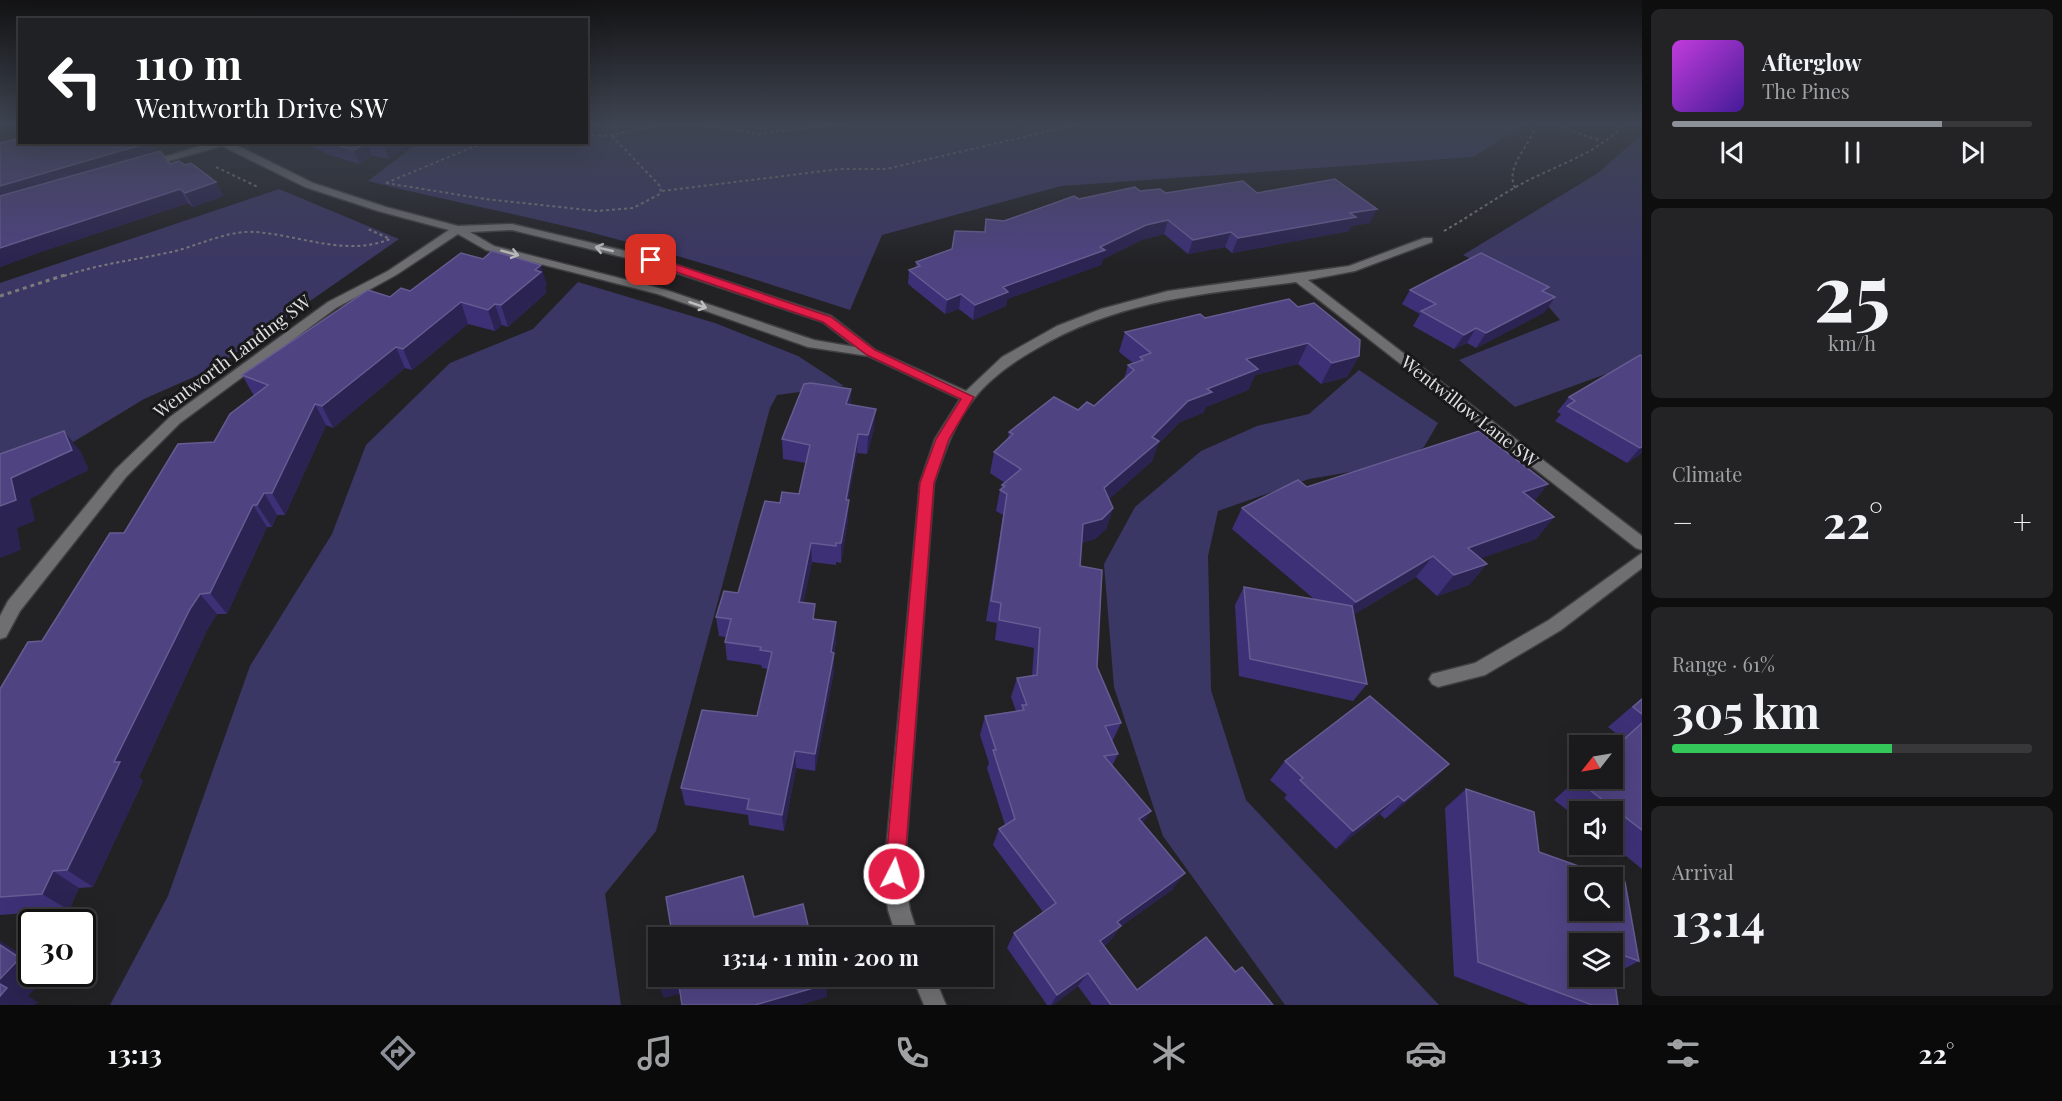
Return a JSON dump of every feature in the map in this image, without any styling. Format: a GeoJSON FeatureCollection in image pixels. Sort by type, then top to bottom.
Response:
{"type":"FeatureCollection","features":[{"type":"Feature","properties":{"kind":"street"},"geometry":{"type":"LineString","coordinates":[[278,170],[309,185],[382,209],[458,229],[490,248],[662,292],[812,344],[871,353]]}},
{"type":"Feature","properties":{"kind":"street"},"geometry":{"type":"LineString","coordinates":[[458,229],[512,227],[651,260],[827,319],[871,353],[968,397]]}},
{"type":"Feature","properties":{"kind":"street","name":"Wentworth Landing SW"},"geometry":{"type":"LineString","coordinates":[[0,633],[7,608],[121,473],[175,420],[332,305],[392,273],[458,229]]}},
{"type":"Feature","properties":{"kind":"street"},"geometry":{"type":"LineString","coordinates":[[904,927],[899,910],[894,874],[927,483],[942,439],[968,397],[1007,360],[1061,329],[1106,312],[1168,295],[1298,278],[1367,265],[1428,240]]}},
{"type":"Feature","properties":{"kind":"street","name":"Wentwillow Lane SW"},"geometry":{"type":"LineString","coordinates":[[1298,278],[1642,544]]}},
{"type":"Feature","properties":{"kind":"street"},"geometry":{"type":"LineString","coordinates":[[1438,679],[1479,670],[1555,625],[1642,560]]}},
{"type":"Feature","properties":{"kind":"street"},"geometry":{"type":"LineString","coordinates":[[927,987],[934,1005]]}},
{"type":"Feature","properties":{"kind":"path"},"geometry":{"type":"LineString","coordinates":[[376,186],[418,170]]}},
{"type":"Feature","properties":{"kind":"path"},"geometry":{"type":"LineString","coordinates":[[643,170],[662,190]]}},
{"type":"Feature","properties":{"kind":"path"},"geometry":{"type":"LineString","coordinates":[[386,183],[456,197],[612,211],[637,207],[654,199],[662,190],[832,170]]}},
{"type":"Feature","properties":{"kind":"path"},"geometry":{"type":"LineString","coordinates":[[1512,170],[1510,180],[1515,188]]}},
{"type":"Feature","properties":{"kind":"path"},"geometry":{"type":"LineString","coordinates":[[1428,240],[1515,188],[1553,170]]}},
{"type":"Feature","properties":{"kind":"path"},"geometry":{"type":"LineString","coordinates":[[0,296],[84,269],[172,252],[239,233],[255,232],[355,246],[390,240]]}},
{"type":"Feature","properties":{"kind":"shaded area"},"geometry":{"type":"Polygon","coordinates":[[[382,170],[1290,170],[1061,186],[882,235],[850,310],[630,243],[368,181],[382,170]]]}},
{"type":"Feature","properties":{"kind":"shaded area"},"geometry":{"type":"Polygon","coordinates":[[[1601,170],[1642,170],[1642,361],[1515,407],[1459,360],[1560,320],[1535,291],[1463,255],[1601,170]]]}},
{"type":"Feature","properties":{"kind":"shaded area"},"geometry":{"type":"Polygon","coordinates":[[[279,189],[399,239],[214,368],[144,399],[55,453],[0,472],[0,283],[279,189]]]}},
{"type":"Feature","properties":{"kind":"shaded area"},"geometry":{"type":"Polygon","coordinates":[[[578,282],[715,323],[798,356],[844,386],[777,395],[770,408],[656,831],[605,894],[621,1005],[110,1005],[168,896],[250,666],[332,534],[366,445],[450,363],[533,329],[578,282]]]}},
{"type":"Feature","properties":{"kind":"shaded area"},"geometry":{"type":"Polygon","coordinates":[[[1359,370],[1438,423],[1424,447],[1392,465],[1309,479],[1218,511],[1208,556],[1211,690],[1246,800],[1439,1005],[1285,1005],[1163,836],[1114,687],[1104,564],[1135,507],[1201,451],[1257,426],[1309,414],[1359,370]]]}},
{"type":"Feature","properties":{"kind":"building"},"geometry":{"type":"Polygon","coordinates":[[[0,170],[55,170],[0,186],[0,170]]]}},
{"type":"Feature","properties":{"kind":"building"},"geometry":{"type":"Polygon","coordinates":[[[93,170],[200,170],[216,182],[185,193],[180,189],[0,248],[0,196],[93,170]]]}},
{"type":"Feature","properties":{"kind":"building"},"geometry":{"type":"Polygon","coordinates":[[[1335,179],[1377,209],[1350,213],[1356,217],[1238,238],[1231,232],[1193,240],[1168,220],[1146,225],[1100,247],[1105,250],[1003,287],[1008,292],[975,305],[961,294],[947,300],[909,270],[920,266],[916,262],[952,249],[955,231],[985,232],[986,219],[1004,221],[1074,196],[1079,199],[1135,187],[1140,191],[1160,189],[1166,193],[1243,181],[1257,193],[1335,179]]]}},
{"type":"Feature","properties":{"kind":"building"},"geometry":{"type":"Polygon","coordinates":[[[492,251],[541,265],[535,270],[541,272],[501,305],[495,304],[488,310],[461,302],[403,349],[396,347],[322,406],[315,404],[272,493],[264,493],[257,505],[253,505],[210,593],[200,594],[190,609],[114,762],[120,762],[67,870],[53,871],[42,894],[0,897],[0,689],[28,642],[42,641],[110,533],[124,533],[178,444],[214,442],[230,414],[268,385],[242,375],[368,290],[390,297],[401,288],[410,291],[461,253],[483,259],[492,251]]]}},
{"type":"Feature","properties":{"kind":"building"},"geometry":{"type":"Polygon","coordinates":[[[1481,253],[1549,287],[1542,291],[1555,297],[1486,333],[1476,328],[1464,335],[1421,311],[1436,304],[1410,290],[1481,253]]]}},
{"type":"Feature","properties":{"kind":"building"},"geometry":{"type":"Polygon","coordinates":[[[1289,299],[1298,307],[1314,303],[1360,340],[1359,356],[1332,363],[1308,343],[1246,359],[1258,369],[1207,389],[1212,392],[1188,401],[1152,437],[1159,441],[1104,488],[1113,508],[1102,519],[1083,524],[1080,566],[1102,570],[1097,667],[1121,723],[1105,726],[1118,754],[1104,756],[1151,811],[1139,819],[1185,873],[1117,922],[1121,926],[1100,941],[1137,990],[1206,937],[1235,972],[1242,967],[1273,1005],[1111,1005],[1088,973],[1057,995],[1014,933],[1056,903],[999,829],[1015,819],[993,750],[996,750],[985,716],[1024,710],[1022,705],[1027,705],[1017,678],[1037,675],[1040,628],[999,620],[1001,603],[991,601],[1007,494],[1000,490],[1005,486],[1002,485],[1021,469],[994,452],[1013,434],[1009,432],[1054,397],[1078,410],[1087,402],[1094,406],[1134,370],[1128,365],[1143,360],[1140,357],[1151,353],[1125,332],[1200,314],[1205,318],[1289,299]]]}},
{"type":"Feature","properties":{"kind":"building"},"geometry":{"type":"Polygon","coordinates":[[[1640,355],[1642,356],[1642,447],[1640,448],[1567,406],[1575,401],[1569,397],[1640,355]]]}},
{"type":"Feature","properties":{"kind":"building"},"geometry":{"type":"Polygon","coordinates":[[[804,384],[851,389],[846,404],[876,409],[868,435],[858,434],[841,543],[836,543],[836,546],[811,543],[799,602],[815,604],[813,619],[836,622],[831,652],[834,653],[815,754],[795,751],[782,815],[747,809],[749,799],[681,788],[702,710],[757,716],[772,652],[760,650],[761,647],[725,642],[731,619],[716,617],[724,591],[738,593],[765,501],[780,503],[782,492],[799,494],[810,445],[782,439],[804,384]]]}},
{"type":"Feature","properties":{"kind":"building"},"geometry":{"type":"Polygon","coordinates":[[[64,431],[72,450],[11,478],[16,500],[0,506],[0,454],[64,431]]]}},
{"type":"Feature","properties":{"kind":"building"},"geometry":{"type":"Polygon","coordinates":[[[1479,431],[1548,484],[1523,492],[1554,517],[1468,548],[1487,564],[1454,575],[1433,556],[1356,602],[1242,508],[1298,480],[1307,487],[1479,431]]]}},
{"type":"Feature","properties":{"kind":"building"},"geometry":{"type":"Polygon","coordinates":[[[1244,587],[1352,606],[1367,684],[1250,659],[1244,587]]]}},
{"type":"Feature","properties":{"kind":"building"},"geometry":{"type":"Polygon","coordinates":[[[1370,696],[1449,764],[1404,801],[1398,796],[1353,831],[1300,780],[1303,778],[1285,761],[1370,696]]]}},
{"type":"Feature","properties":{"kind":"building"},"geometry":{"type":"Polygon","coordinates":[[[1642,699],[1642,714],[1633,707],[1642,699]]]}},
{"type":"Feature","properties":{"kind":"building"},"geometry":{"type":"Polygon","coordinates":[[[1642,723],[1642,830],[1623,815],[1623,801],[1604,801],[1588,789],[1623,789],[1623,740],[1642,723]]]}},
{"type":"Feature","properties":{"kind":"building"},"geometry":{"type":"Polygon","coordinates":[[[1466,789],[1534,812],[1539,852],[1581,867],[1569,867],[1569,921],[1623,921],[1623,881],[1625,882],[1639,961],[1623,955],[1623,933],[1569,933],[1569,987],[1616,987],[1618,1005],[1592,1005],[1478,962],[1466,789]]]}},
{"type":"Feature","properties":{"kind":"building"},"geometry":{"type":"Polygon","coordinates":[[[743,876],[754,917],[803,904],[808,927],[671,927],[666,897],[743,876]]]}},
{"type":"Feature","properties":{"kind":"building"},"geometry":{"type":"Polygon","coordinates":[[[0,945],[18,957],[18,960],[0,979],[0,945]]]}},
{"type":"Feature","properties":{"kind":"building"},"geometry":{"type":"Polygon","coordinates":[[[0,984],[7,988],[0,996],[0,984]]]}},
{"type":"Feature","properties":{"kind":"building"},"geometry":{"type":"Polygon","coordinates":[[[679,987],[817,987],[755,1005],[682,1005],[679,987]]]}},
{"type":"Feature","properties":{"kind":"route"},"geometry":{"type":"LineString","coordinates":[[651,260],[827,319],[871,353],[968,397],[942,439],[927,483],[894,874]]}}]}
